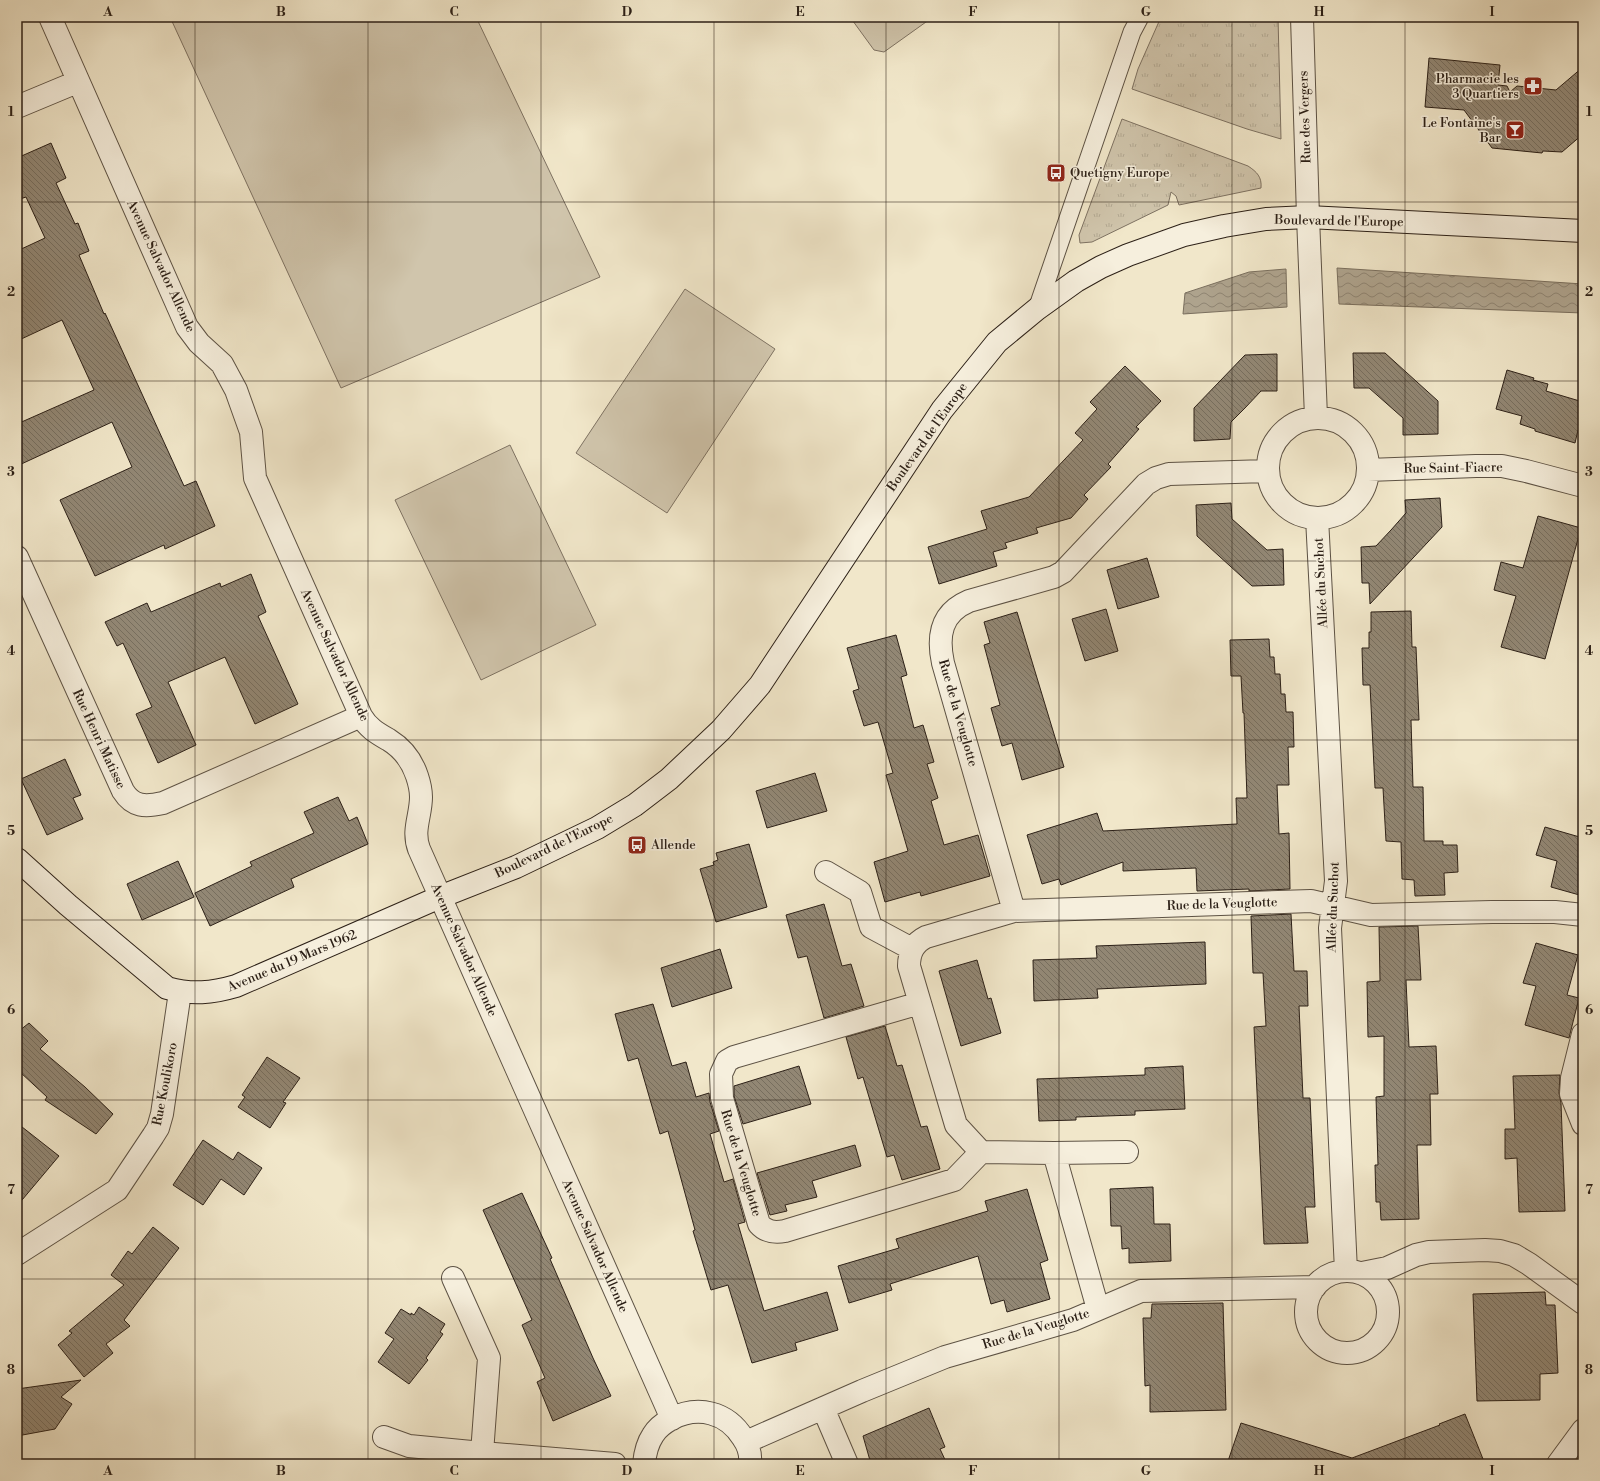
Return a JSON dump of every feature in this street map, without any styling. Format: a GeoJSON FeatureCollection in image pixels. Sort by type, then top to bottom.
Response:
{"type":"FeatureCollection","features":[{"type":"Feature","properties":{"kind":"street","name":"Avenue Salvador Allende"},"geometry":{"type":"LineString","coordinates":[[50,17],[77,82],[187,326],[199,343],[222,364],[236,390],[251,432],[255,478],[361,716],[371,730],[399,748],[412,765],[417,775],[421,795],[416,823],[416,841],[672,1419]]}},
{"type":"Feature","properties":{"kind":"street","name":"Rue des Vergers"},"geometry":{"type":"LineString","coordinates":[[1302,17],[1316,417]]}},
{"type":"Feature","properties":{"kind":"street"},"geometry":{"type":"LineString","coordinates":[[17,107],[77,82]]}},
{"type":"Feature","properties":{"kind":"street","name":"Boulevard de l'Europe"},"geometry":{"type":"LineString","coordinates":[[440,897],[516,867],[597,828],[635,805],[669,779],[721,730],[760,685],[942,410],[997,342],[1037,309],[1076,281],[1101,267],[1155,244],[1184,235],[1266,219],[1308,217],[1583,231]]}},
{"type":"Feature","properties":{"kind":"street"},"geometry":{"type":"LineString","coordinates":[[1316,417],[1328,418],[1344,424],[1357,435],[1366,450],[1368,470],[1366,483],[1359,497],[1347,509],[1333,516],[1317,518],[1302,516],[1288,508],[1276,497],[1269,483],[1267,471],[1269,453],[1274,440],[1284,429],[1296,421],[1316,417]]}},
{"type":"Feature","properties":{"kind":"street","name":"Rue Saint-Fiacre"},"geometry":{"type":"LineString","coordinates":[[1368,470],[1502,466],[1583,486]]}},
{"type":"Feature","properties":{"kind":"street","name":"Rue de la Veuglotte"},"geometry":{"type":"LineString","coordinates":[[1014,910],[943,663],[941,638],[947,617],[953,610],[969,601],[1054,577],[1063,572],[1146,484],[1156,478],[1168,474],[1267,471]]}},
{"type":"Feature","properties":{"kind":"street","name":"Allée du Suchot"},"geometry":{"type":"LineString","coordinates":[[1317,518],[1336,874],[1330,928],[1354,1272]]}},
{"type":"Feature","properties":{"kind":"street","name":"Rue Henri Matisse"},"geometry":{"type":"LineString","coordinates":[[17,557],[122,791],[128,800],[150,806],[163,803],[361,716]]}},
{"type":"Feature","properties":{"kind":"street","name":"Avenue du 19 Mars 1962"},"geometry":{"type":"LineString","coordinates":[[17,859],[68,905],[167,988],[180,992],[202,993],[236,986],[440,897]]}},
{"type":"Feature","properties":{"kind":"street"},"geometry":{"type":"LineString","coordinates":[[826,872],[860,892],[871,927],[912,949],[909,957],[909,966],[956,1125],[981,1152],[1127,1152]]}},
{"type":"Feature","properties":{"kind":"street","name":"Rue de la Veuglotte"},"geometry":{"type":"LineString","coordinates":[[912,949],[918,941],[926,937],[1014,910],[1311,902],[1371,915],[1492,912],[1555,912],[1583,915]]}},
{"type":"Feature","properties":{"kind":"street","name":"Rue Koulikoro"},"geometry":{"type":"LineString","coordinates":[[17,1254],[117,1190],[158,1128],[162,1114],[180,992]]}},
{"type":"Feature","properties":{"kind":"street","name":"Rue de la Veuglotte"},"geometry":{"type":"LineString","coordinates":[[920,1003],[734,1057],[727,1061],[721,1074],[722,1098],[760,1224],[764,1229],[770,1231],[785,1232],[954,1180],[981,1152]]}},
{"type":"Feature","properties":{"kind":"street"},"geometry":{"type":"LineString","coordinates":[[1583,1034],[1572,1078],[1571,1094],[1583,1124]]}},
{"type":"Feature","properties":{"kind":"street","name":"Rue de la Veuglotte"},"geometry":{"type":"LineString","coordinates":[[746,1442],[945,1357],[1073,1320],[1098,1309],[1054,1153]]}},
{"type":"Feature","properties":{"kind":"street"},"geometry":{"type":"LineString","coordinates":[[1354,1272],[1373,1279],[1383,1290],[1388,1303],[1389,1317],[1384,1331],[1376,1343],[1364,1350],[1350,1353],[1336,1352],[1322,1345],[1313,1336],[1308,1324],[1306,1311],[1308,1298],[1314,1287],[1324,1278],[1336,1272],[1354,1272],[1387,1268],[1416,1255],[1429,1252],[1485,1250],[1500,1251],[1514,1255],[1583,1303]]}},
{"type":"Feature","properties":{"kind":"street"},"geometry":{"type":"LineString","coordinates":[[452,1278],[490,1358],[482,1453]]}},
{"type":"Feature","properties":{"kind":"street"},"geometry":{"type":"LineString","coordinates":[[1098,1309],[1141,1292],[1314,1287]]}},
{"type":"Feature","properties":{"kind":"street"},"geometry":{"type":"LineString","coordinates":[[823,1408],[847,1464]]}},
{"type":"Feature","properties":{"kind":"street"},"geometry":{"type":"LineString","coordinates":[[644,1464],[646,1448],[654,1434],[665,1422],[679,1414],[694,1411],[710,1413],[725,1419],[737,1429],[746,1442],[751,1459],[750,1464]]}},
{"type":"Feature","properties":{"kind":"street"},"geometry":{"type":"LineString","coordinates":[[1567,1460],[1583,1430]]}},
{"type":"Feature","properties":{"kind":"street"},"geometry":{"type":"LineString","coordinates":[[384,1437],[409,1446],[615,1464]]}},
{"type":"Feature","properties":{"kind":"lane"},"geometry":{"type":"LineString","coordinates":[[1037,309],[1132,32],[1140,17]]}},
{"type":"Feature","properties":{"kind":"green space"},"geometry":{"type":"Polygon","coordinates":[[[170,17],[476,17],[600,277],[341,388],[170,17]]]}},
{"type":"Feature","properties":{"kind":"green space"},"geometry":{"type":"Polygon","coordinates":[[[850,17],[933,17],[884,52],[874,50],[850,17]]]}},
{"type":"Feature","properties":{"kind":"green space"},"geometry":{"type":"Polygon","coordinates":[[[1161,17],[1278,17],[1281,139],[1247,129],[1132,89],[1138,69],[1161,17]]]}},
{"type":"Feature","properties":{"kind":"green space"},"geometry":{"type":"Polygon","coordinates":[[[1122,119],[1248,166],[1258,175],[1261,181],[1261,188],[1179,205],[1176,196],[1171,192],[1168,205],[1092,242],[1080,243],[1079,235],[1122,119]]]}},
{"type":"Feature","properties":{"kind":"green space"},"geometry":{"type":"Polygon","coordinates":[[[685,289],[775,349],[667,513],[576,453],[685,289]]]}},
{"type":"Feature","properties":{"kind":"green space"},"geometry":{"type":"Polygon","coordinates":[[[510,445],[596,625],[481,680],[395,500],[510,445]]]}},
{"type":"Feature","properties":{"kind":"water"},"geometry":{"type":"Polygon","coordinates":[[[1337,268],[1583,284],[1583,313],[1339,304],[1337,268]]]}},
{"type":"Feature","properties":{"kind":"water"},"geometry":{"type":"Polygon","coordinates":[[[1286,269],[1287,307],[1183,314],[1185,293],[1249,272],[1286,269]]]}},
{"type":"Feature","properties":{"kind":"building"},"geometry":{"type":"Polygon","coordinates":[[[1429,58],[1500,65],[1498,85],[1507,86],[1510,92],[1517,86],[1556,90],[1583,67],[1583,134],[1562,152],[1543,151],[1542,153],[1492,148],[1464,110],[1425,107],[1429,58]]]}},
{"type":"Feature","properties":{"kind":"building"},"geometry":{"type":"Polygon","coordinates":[[[51,143],[66,178],[56,183],[75,224],[78,223],[89,251],[79,255],[104,314],[105,313],[184,486],[196,481],[215,526],[165,549],[164,545],[95,576],[60,500],[132,467],[112,422],[17,466],[17,424],[94,390],[62,320],[17,341],[17,251],[45,238],[26,197],[17,200],[17,158],[51,143]]]}},
{"type":"Feature","properties":{"kind":"building"},"geometry":{"type":"Polygon","coordinates":[[[1353,353],[1385,353],[1438,401],[1438,434],[1403,435],[1403,418],[1369,388],[1354,388],[1353,353]]]}},
{"type":"Feature","properties":{"kind":"building"},"geometry":{"type":"Polygon","coordinates":[[[1277,354],[1277,391],[1261,391],[1231,422],[1230,439],[1194,441],[1194,408],[1245,355],[1277,354]]]}},
{"type":"Feature","properties":{"kind":"building"},"geometry":{"type":"Polygon","coordinates":[[[1125,366],[1161,401],[1136,427],[1139,429],[1108,464],[1111,467],[1084,495],[1088,499],[1071,518],[1036,528],[1038,533],[1005,543],[1007,548],[993,552],[997,566],[939,584],[928,547],[987,529],[981,511],[1029,497],[1083,440],[1075,433],[1097,409],[1090,402],[1125,366]]]}},
{"type":"Feature","properties":{"kind":"building"},"geometry":{"type":"Polygon","coordinates":[[[1507,370],[1548,384],[1546,391],[1583,402],[1583,431],[1578,430],[1575,443],[1535,431],[1535,429],[1520,424],[1522,416],[1496,409],[1507,370]]]}},
{"type":"Feature","properties":{"kind":"building"},"geometry":{"type":"Polygon","coordinates":[[[1440,498],[1442,527],[1370,604],[1369,583],[1362,583],[1361,547],[1376,546],[1391,530],[1406,513],[1405,500],[1440,498]]]}},
{"type":"Feature","properties":{"kind":"building"},"geometry":{"type":"Polygon","coordinates":[[[1231,503],[1232,519],[1267,550],[1283,549],[1284,585],[1252,586],[1197,536],[1196,505],[1231,503]]]}},
{"type":"Feature","properties":{"kind":"building"},"geometry":{"type":"Polygon","coordinates":[[[1538,516],[1581,528],[1545,659],[1501,647],[1516,596],[1494,590],[1501,562],[1523,568],[1538,516]]]}},
{"type":"Feature","properties":{"kind":"building"},"geometry":{"type":"Polygon","coordinates":[[[1147,558],[1159,597],[1118,609],[1107,570],[1147,558]]]}},
{"type":"Feature","properties":{"kind":"building"},"geometry":{"type":"Polygon","coordinates":[[[251,574],[266,612],[258,616],[298,704],[255,724],[225,657],[168,682],[196,745],[158,763],[136,714],[152,707],[123,643],[117,646],[105,622],[147,603],[151,612],[220,583],[221,587],[251,574]]]}},
{"type":"Feature","properties":{"kind":"building"},"geometry":{"type":"Polygon","coordinates":[[[1106,609],[1118,651],[1085,661],[1072,619],[1106,609]]]}},
{"type":"Feature","properties":{"kind":"building"},"geometry":{"type":"Polygon","coordinates":[[[1411,611],[1412,647],[1416,647],[1419,720],[1411,720],[1413,787],[1423,787],[1424,841],[1443,841],[1443,845],[1457,845],[1458,872],[1444,873],[1445,895],[1415,896],[1414,880],[1402,879],[1401,842],[1386,841],[1383,788],[1375,788],[1370,685],[1363,685],[1362,648],[1369,648],[1371,612],[1411,611]]]}},
{"type":"Feature","properties":{"kind":"building"},"geometry":{"type":"Polygon","coordinates":[[[1017,612],[1064,767],[1022,780],[1012,743],[1002,746],[991,708],[1000,705],[984,645],[990,643],[984,622],[1017,612]]]}},
{"type":"Feature","properties":{"kind":"building"},"geometry":{"type":"Polygon","coordinates":[[[896,635],[907,675],[901,677],[914,728],[923,725],[934,762],[927,764],[938,798],[931,801],[944,845],[978,835],[990,876],[921,896],[920,892],[885,902],[874,862],[908,851],[886,775],[893,773],[878,722],[864,726],[853,691],[859,689],[847,648],[896,635]]]}},
{"type":"Feature","properties":{"kind":"building"},"geometry":{"type":"Polygon","coordinates":[[[1269,639],[1270,657],[1274,657],[1275,674],[1280,674],[1281,694],[1285,694],[1286,712],[1293,712],[1294,747],[1288,747],[1289,785],[1277,785],[1279,834],[1289,833],[1290,889],[1197,891],[1196,868],[1123,871],[1123,862],[1061,885],[1059,879],[1042,884],[1027,835],[1097,813],[1103,831],[1237,824],[1236,798],[1247,798],[1244,713],[1241,676],[1231,676],[1230,640],[1269,639]]]}},
{"type":"Feature","properties":{"kind":"building"},"geometry":{"type":"Polygon","coordinates":[[[65,759],[81,795],[73,798],[83,819],[47,835],[21,779],[65,759]]]}},
{"type":"Feature","properties":{"kind":"building"},"geometry":{"type":"Polygon","coordinates":[[[815,773],[827,811],[767,828],[756,791],[815,773]]]}},
{"type":"Feature","properties":{"kind":"building"},"geometry":{"type":"Polygon","coordinates":[[[338,797],[349,821],[357,817],[368,844],[291,879],[294,887],[210,926],[195,893],[252,866],[250,862],[314,833],[304,812],[338,797]]]}},
{"type":"Feature","properties":{"kind":"building"},"geometry":{"type":"Polygon","coordinates":[[[1545,827],[1583,838],[1583,896],[1551,887],[1557,861],[1536,855],[1545,827]]]}},
{"type":"Feature","properties":{"kind":"building"},"geometry":{"type":"Polygon","coordinates":[[[749,844],[767,907],[716,922],[700,869],[714,865],[713,862],[718,860],[716,853],[749,844]]]}},
{"type":"Feature","properties":{"kind":"building"},"geometry":{"type":"Polygon","coordinates":[[[178,861],[194,897],[142,920],[127,884],[178,861]]]}},
{"type":"Feature","properties":{"kind":"building"},"geometry":{"type":"Polygon","coordinates":[[[824,904],[842,966],[851,964],[864,1006],[824,1018],[807,956],[798,958],[786,915],[824,904]]]}},
{"type":"Feature","properties":{"kind":"building"},"geometry":{"type":"Polygon","coordinates":[[[1291,914],[1294,971],[1307,971],[1308,1006],[1299,1006],[1303,1098],[1310,1098],[1315,1207],[1305,1207],[1308,1243],[1264,1244],[1254,1027],[1266,1026],[1263,973],[1253,973],[1251,916],[1291,914]]]}},
{"type":"Feature","properties":{"kind":"building"},"geometry":{"type":"Polygon","coordinates":[[[1418,926],[1421,980],[1406,980],[1409,1047],[1436,1046],[1438,1094],[1430,1094],[1431,1145],[1417,1145],[1419,1219],[1381,1220],[1380,1202],[1376,1202],[1375,1165],[1378,1165],[1376,1097],[1384,1096],[1384,1036],[1368,1037],[1367,982],[1380,981],[1379,927],[1418,926]]]}},
{"type":"Feature","properties":{"kind":"building"},"geometry":{"type":"Polygon","coordinates":[[[1205,942],[1206,984],[1097,989],[1098,998],[1034,1001],[1033,960],[1097,958],[1096,946],[1205,942]]]}},
{"type":"Feature","properties":{"kind":"building"},"geometry":{"type":"Polygon","coordinates":[[[1536,943],[1578,955],[1567,995],[1579,998],[1569,1038],[1525,1025],[1536,986],[1523,983],[1536,943]]]}},
{"type":"Feature","properties":{"kind":"building"},"geometry":{"type":"Polygon","coordinates":[[[720,949],[732,988],[672,1007],[661,968],[720,949]]]}},
{"type":"Feature","properties":{"kind":"building"},"geometry":{"type":"Polygon","coordinates":[[[977,960],[988,999],[991,998],[1001,1033],[961,1046],[939,971],[977,960]]]}},
{"type":"Feature","properties":{"kind":"building"},"geometry":{"type":"Polygon","coordinates":[[[653,1004],[672,1066],[686,1062],[696,1097],[709,1093],[710,1102],[719,1131],[710,1134],[724,1182],[733,1179],[745,1222],[738,1224],[764,1311],[827,1292],[838,1330],[795,1343],[797,1350],[752,1363],[728,1285],[711,1290],[693,1231],[695,1230],[668,1131],[660,1134],[638,1058],[628,1061],[615,1014],[653,1004]]]}},
{"type":"Feature","properties":{"kind":"building"},"geometry":{"type":"Polygon","coordinates":[[[29,1023],[48,1041],[40,1049],[85,1087],[113,1114],[96,1134],[45,1100],[47,1097],[20,1072],[17,1075],[17,1029],[19,1031],[29,1023]]]}},
{"type":"Feature","properties":{"kind":"building"},"geometry":{"type":"Polygon","coordinates":[[[885,1026],[897,1066],[902,1065],[921,1127],[927,1126],[940,1169],[902,1180],[894,1155],[887,1157],[863,1077],[858,1079],[846,1037],[885,1026]]]}},
{"type":"Feature","properties":{"kind":"building"},"geometry":{"type":"Polygon","coordinates":[[[267,1057],[300,1078],[283,1102],[286,1103],[270,1128],[238,1107],[245,1097],[242,1095],[267,1057]]]}},
{"type":"Feature","properties":{"kind":"building"},"geometry":{"type":"Polygon","coordinates":[[[799,1066],[811,1104],[743,1124],[734,1096],[734,1086],[799,1066]]]}},
{"type":"Feature","properties":{"kind":"building"},"geometry":{"type":"Polygon","coordinates":[[[1183,1066],[1185,1109],[1135,1111],[1135,1115],[1076,1117],[1076,1120],[1039,1121],[1037,1079],[1145,1075],[1145,1068],[1183,1066]]]}},
{"type":"Feature","properties":{"kind":"building"},"geometry":{"type":"Polygon","coordinates":[[[1560,1075],[1559,1093],[1561,1103],[1565,1211],[1519,1212],[1517,1158],[1505,1159],[1505,1129],[1515,1129],[1513,1076],[1560,1075]]]}},
{"type":"Feature","properties":{"kind":"building"},"geometry":{"type":"Polygon","coordinates":[[[17,1123],[59,1156],[17,1206],[17,1123]]]}},
{"type":"Feature","properties":{"kind":"building"},"geometry":{"type":"Polygon","coordinates":[[[203,1140],[233,1160],[238,1152],[262,1168],[244,1195],[221,1179],[203,1205],[173,1185],[203,1140]]]}},
{"type":"Feature","properties":{"kind":"building"},"geometry":{"type":"Polygon","coordinates":[[[855,1145],[861,1166],[812,1181],[817,1197],[785,1205],[787,1211],[770,1215],[757,1173],[855,1145]]]}},
{"type":"Feature","properties":{"kind":"building"},"geometry":{"type":"Polygon","coordinates":[[[1153,1187],[1154,1224],[1170,1224],[1171,1261],[1129,1263],[1129,1248],[1122,1249],[1121,1226],[1111,1226],[1110,1189],[1153,1187]]]}},
{"type":"Feature","properties":{"kind":"building"},"geometry":{"type":"Polygon","coordinates":[[[1027,1189],[1048,1260],[1040,1263],[1050,1299],[1007,1312],[1004,1300],[991,1304],[978,1256],[890,1284],[892,1290],[849,1303],[838,1266],[899,1248],[896,1239],[988,1211],[985,1201],[1027,1189]]]}},
{"type":"Feature","properties":{"kind":"building"},"geometry":{"type":"Polygon","coordinates":[[[522,1193],[552,1258],[550,1259],[611,1396],[553,1421],[537,1382],[545,1378],[522,1325],[532,1320],[483,1210],[522,1193]]]}},
{"type":"Feature","properties":{"kind":"building"},"geometry":{"type":"Polygon","coordinates":[[[153,1227],[179,1248],[124,1320],[130,1326],[106,1344],[113,1353],[84,1377],[58,1345],[72,1333],[69,1331],[124,1285],[111,1275],[128,1251],[132,1254],[153,1227]]]}},
{"type":"Feature","properties":{"kind":"building"},"geometry":{"type":"Polygon","coordinates":[[[1545,1292],[1546,1305],[1555,1305],[1558,1373],[1540,1374],[1540,1400],[1477,1401],[1473,1294],[1545,1292]]]}},
{"type":"Feature","properties":{"kind":"building"},"geometry":{"type":"Polygon","coordinates":[[[1223,1303],[1226,1410],[1150,1412],[1150,1385],[1145,1386],[1143,1318],[1151,1318],[1152,1304],[1223,1303]]]}},
{"type":"Feature","properties":{"kind":"building"},"geometry":{"type":"Polygon","coordinates":[[[419,1307],[445,1324],[440,1332],[443,1334],[426,1358],[428,1360],[409,1384],[378,1362],[394,1339],[385,1333],[401,1309],[411,1315],[411,1313],[414,1315],[419,1307]]]}},
{"type":"Feature","properties":{"kind":"building"},"geometry":{"type":"Polygon","coordinates":[[[81,1380],[61,1397],[72,1404],[55,1429],[17,1436],[17,1389],[81,1380]]]}},
{"type":"Feature","properties":{"kind":"building"},"geometry":{"type":"Polygon","coordinates":[[[929,1408],[945,1447],[940,1449],[947,1464],[871,1464],[863,1436],[929,1408]]]}},
{"type":"Feature","properties":{"kind":"building"},"geometry":{"type":"Polygon","coordinates":[[[1465,1414],[1485,1464],[1227,1464],[1241,1423],[1352,1458],[1465,1414]]]}},
{"type":"Feature","properties":{"kind":"place","name":"Pharmacie les 3 Quartiers"},"geometry":{"type":"Point","coordinates":[1533,86]}},
{"type":"Feature","properties":{"kind":"place","name":"Le Fontaine's Bar"},"geometry":{"type":"Point","coordinates":[1515,130]}},
{"type":"Feature","properties":{"kind":"place","name":"Quetigny Europe"},"geometry":{"type":"Point","coordinates":[1056,173]}},
{"type":"Feature","properties":{"kind":"place","name":"Allende"},"geometry":{"type":"Point","coordinates":[637,845]}}]}
